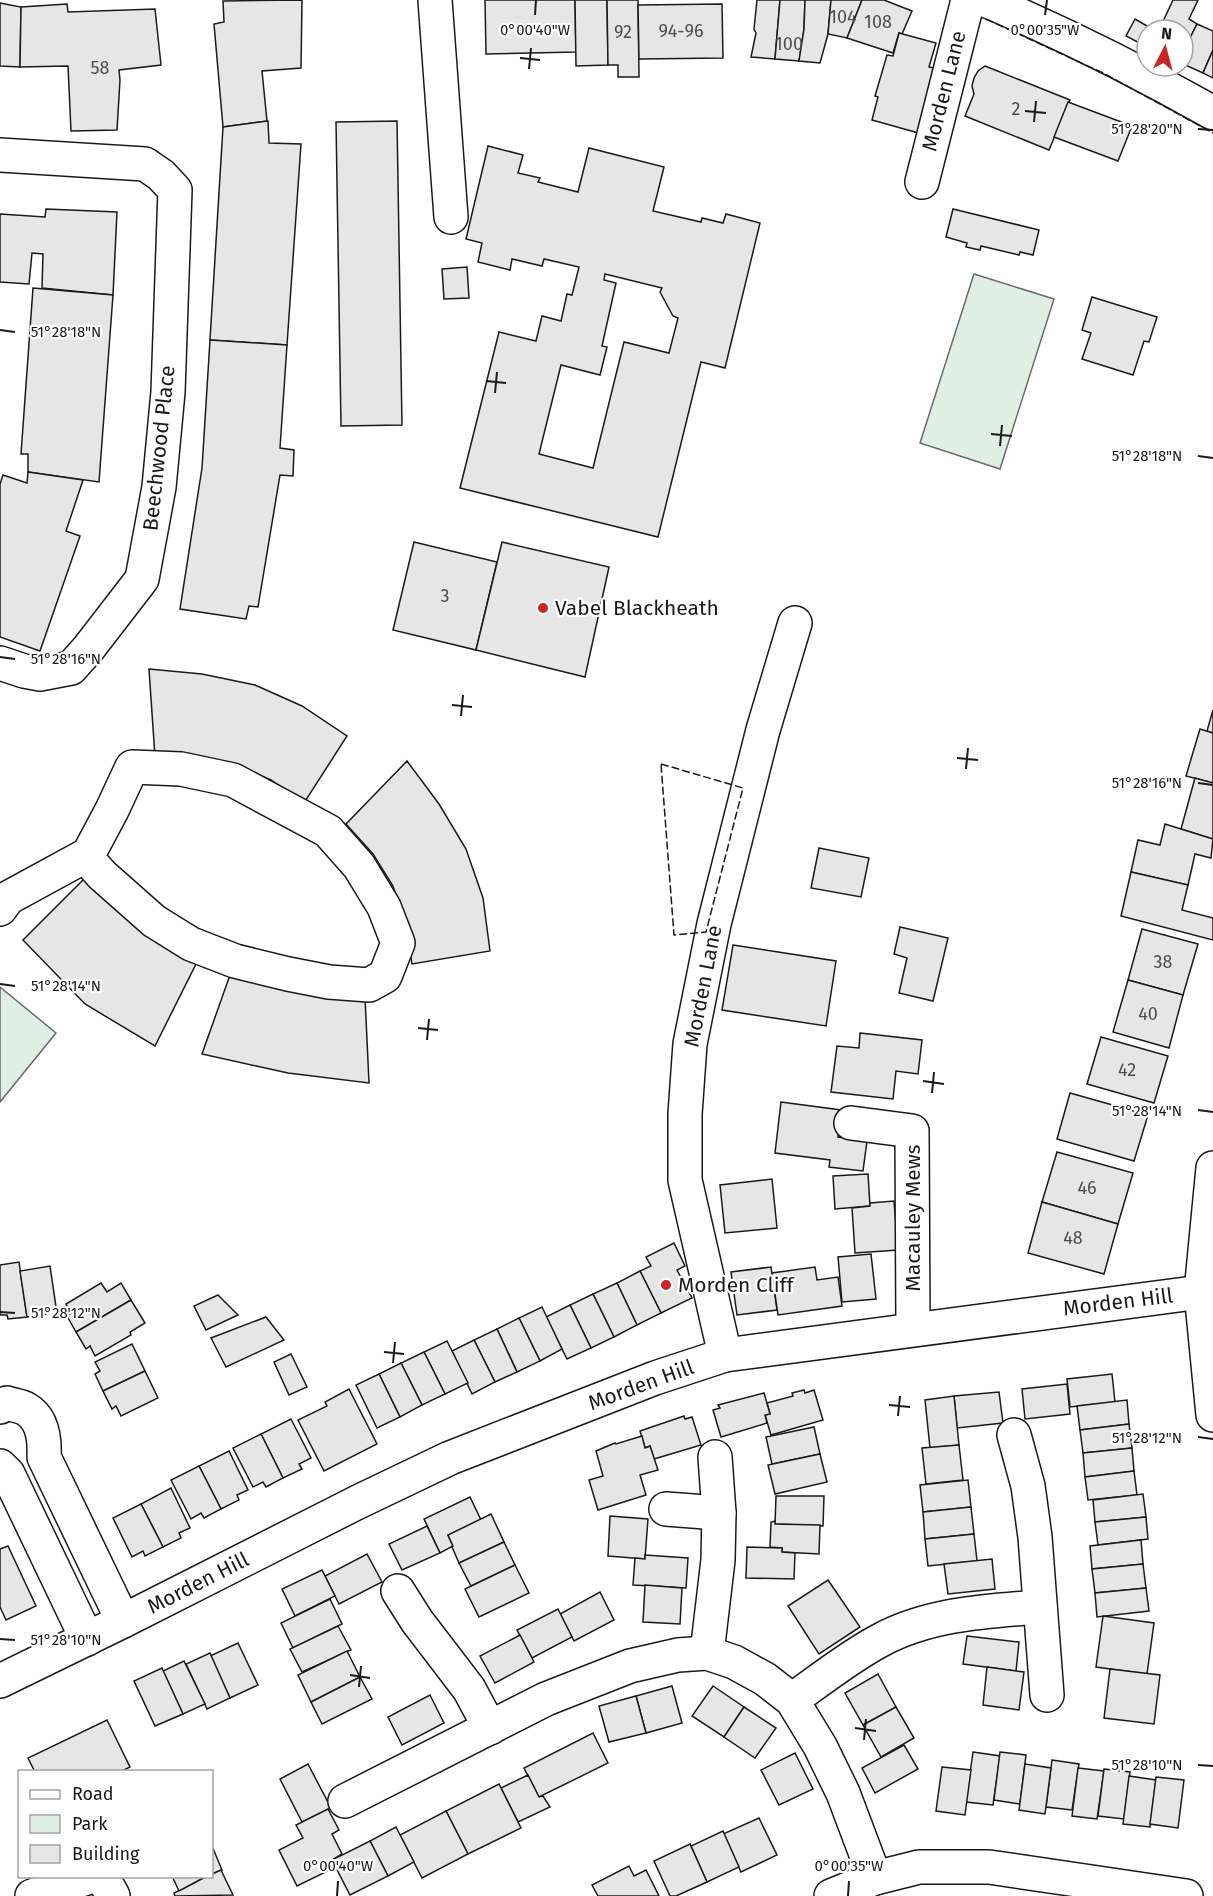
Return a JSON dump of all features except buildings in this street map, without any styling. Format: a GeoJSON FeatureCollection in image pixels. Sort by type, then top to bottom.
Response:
{"type":"FeatureCollection","features":[{"type":"Feature","properties":{"kind":"street"},"geometry":{"type":"LineString","coordinates":[[435,0],[451,217]]}},
{"type":"Feature","properties":{"kind":"street","name":"Morden Lane"},"geometry":{"type":"LineString","coordinates":[[922,182],[968,0]]}},
{"type":"Feature","properties":{"kind":"street"},"geometry":{"type":"LineString","coordinates":[[985,0],[1037,22],[1108,57],[1213,113]]}},
{"type":"Feature","properties":{"kind":"street","name":"Beechwood Place"},"geometry":{"type":"LineString","coordinates":[[0,155],[145,164],[175,190],[168,392],[159,487],[142,579],[71,668],[39,674],[0,663]]}},
{"type":"Feature","properties":{"kind":"street","name":"Morden Lane"},"geometry":{"type":"LineString","coordinates":[[725,1355],[686,1180],[685,1114],[690,1044],[714,924],[763,730],[795,622]]}},
{"type":"Feature","properties":{"kind":"street"},"geometry":{"type":"LineString","coordinates":[[3,900],[85,856],[88,855],[132,767],[181,769],[233,780],[327,831],[359,866],[384,907],[398,943],[385,976],[369,985],[329,982],[235,961],[190,944],[154,921],[102,875],[85,856]]}},
{"type":"Feature","properties":{"kind":"street","name":"Macauley Mews"},"geometry":{"type":"LineString","coordinates":[[851,1123],[912,1131],[913,1329]]}},
{"type":"Feature","properties":{"kind":"street"},"geometry":{"type":"LineString","coordinates":[[1213,1168],[1201,1292],[1213,1415]]}},
{"type":"Feature","properties":{"kind":"street","name":"Morden Hill"},"geometry":{"type":"LineString","coordinates":[[0,1681],[450,1458],[655,1378],[725,1355],[1201,1292]]}},
{"type":"Feature","properties":{"kind":"street","name":"Morden Hill"},"geometry":{"type":"LineString","coordinates":[[0,1407],[7,1404],[25,1408],[38,1420],[45,1439],[44,1457],[123,1621]]}},
{"type":"Feature","properties":{"kind":"street"},"geometry":{"type":"LineString","coordinates":[[1014,1435],[1028,1486],[1035,1538],[1047,1695]]}},
{"type":"Feature","properties":{"kind":"street"},"geometry":{"type":"LineString","coordinates":[[707,1653],[718,1560],[719,1513],[715,1457]]}},
{"type":"Feature","properties":{"kind":"street"},"geometry":{"type":"LineString","coordinates":[[0,1466],[8,1474],[87,1639]]}},
{"type":"Feature","properties":{"kind":"street"},"geometry":{"type":"LineString","coordinates":[[666,1509],[719,1513]]}},
{"type":"Feature","properties":{"kind":"street"},"geometry":{"type":"LineString","coordinates":[[398,1591],[417,1621],[469,1689],[490,1728]]}},
{"type":"Feature","properties":{"kind":"street"},"geometry":{"type":"LineString","coordinates":[[792,1700],[879,1641],[913,1626],[983,1611],[1040,1607]]}},
{"type":"Feature","properties":{"kind":"street"},"geometry":{"type":"LineString","coordinates":[[345,1801],[546,1699],[630,1666],[678,1655],[707,1653],[734,1662],[765,1679],[792,1700],[820,1746],[843,1793],[875,1878]]}},
{"type":"Feature","properties":{"kind":"street"},"geometry":{"type":"LineString","coordinates":[[831,1896],[875,1878],[919,1867],[989,1867],[1186,1896]]}},
{"type":"Feature","properties":{"kind":"street"},"geometry":{"type":"LineString","coordinates":[[32,1896],[87,1878]]}},
{"type":"Feature","properties":{"kind":"street"},"geometry":{"type":"LineString","coordinates":[[103,1878],[113,1896]]}},
{"type":"Feature","properties":{"kind":"green space"},"geometry":{"type":"Polygon","coordinates":[[[974,274],[1054,299],[1000,469],[920,443],[974,274]]]}},
{"type":"Feature","properties":{"kind":"green space"},"geometry":{"type":"Polygon","coordinates":[[[0,987],[56,1033],[0,1102],[0,987]]]}},
{"type":"Feature","properties":{"kind":"fence"},"geometry":{"type":"LineString","coordinates":[[986,19],[1103,73],[1213,133]]}},
{"type":"Feature","properties":{"kind":"fence"},"geometry":{"type":"LineString","coordinates":[[661,764],[743,788],[706,932],[674,935],[661,764]]}},
{"type":"Feature","properties":{"kind":"place","name":"Vabel Blackheath"},"geometry":{"type":"Point","coordinates":[543,608]}},
{"type":"Feature","properties":{"kind":"place","name":"Morden Cliff"},"geometry":{"type":"Point","coordinates":[666,1285]}}]}
